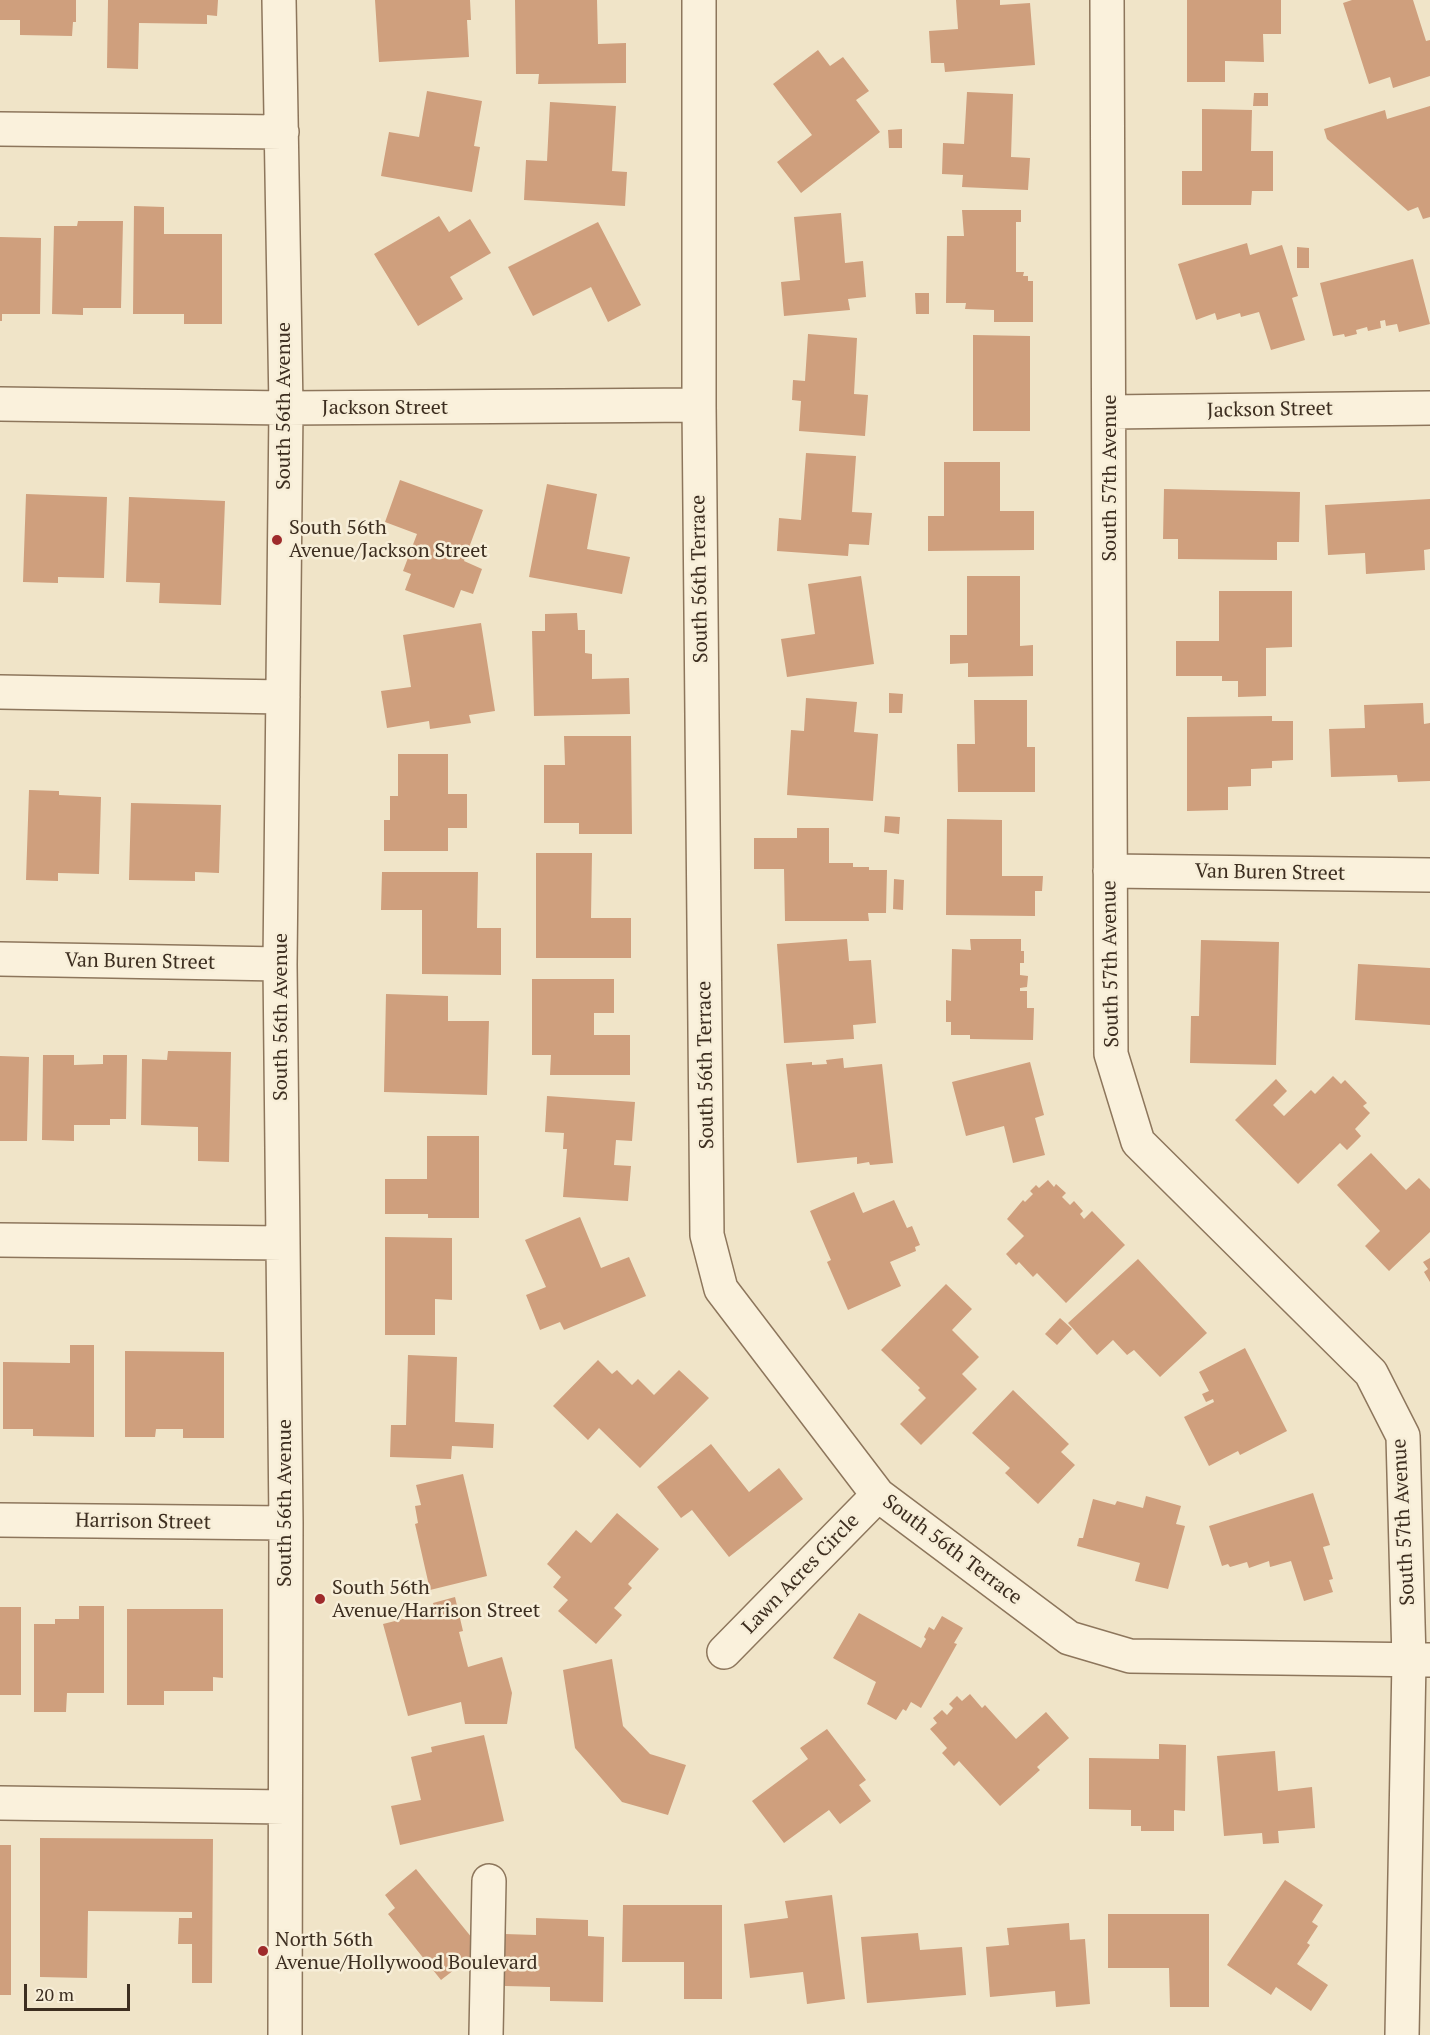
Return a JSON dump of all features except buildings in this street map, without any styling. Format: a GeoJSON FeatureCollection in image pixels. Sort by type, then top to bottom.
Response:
{"type":"FeatureCollection","features":[{"type":"Feature","properties":{"kind":"street","name":"South 56th Avenue"},"geometry":{"type":"LineString","coordinates":[[279,0],[286,408],[280,964],[286,1523],[285,2035]]}},
{"type":"Feature","properties":{"kind":"street","name":"South 56th Terrace"},"geometry":{"type":"LineString","coordinates":[[699,0],[699,405],[707,1235],[721,1289],[878,1495],[1069,1638],[1130,1656],[1419,1660]]}},
{"type":"Feature","properties":{"kind":"street","name":"South 57th Avenue"},"geometry":{"type":"LineString","coordinates":[[1107,0],[1112,1054],[1138,1142],[1371,1373],[1403,1436],[1419,1660],[1402,2035]]}},
{"type":"Feature","properties":{"kind":"street"},"geometry":{"type":"LineString","coordinates":[[0,129],[282,132]]}},
{"type":"Feature","properties":{"kind":"street","name":"Jackson Street"},"geometry":{"type":"LineString","coordinates":[[0,404],[286,408],[699,405]]}},
{"type":"Feature","properties":{"kind":"street","name":"Jackson Street"},"geometry":{"type":"LineString","coordinates":[[1109,412],[1430,408]]}},
{"type":"Feature","properties":{"kind":"street"},"geometry":{"type":"LineString","coordinates":[[0,692],[282,697]]}},
{"type":"Feature","properties":{"kind":"street","name":"Van Buren Street"},"geometry":{"type":"LineString","coordinates":[[1110,872],[1430,875]]}},
{"type":"Feature","properties":{"kind":"street","name":"Van Buren Street"},"geometry":{"type":"LineString","coordinates":[[0,959],[280,964]]}},
{"type":"Feature","properties":{"kind":"street"},"geometry":{"type":"LineString","coordinates":[[0,1239],[283,1243]]}},
{"type":"Feature","properties":{"kind":"street","name":"Lawn Acres Circle"},"geometry":{"type":"LineString","coordinates":[[724,1652],[878,1495]]}},
{"type":"Feature","properties":{"kind":"street","name":"Harrison Street"},"geometry":{"type":"LineString","coordinates":[[0,1520],[286,1523]]}},
{"type":"Feature","properties":{"kind":"street"},"geometry":{"type":"LineString","coordinates":[[0,1803],[285,1807]]}},
{"type":"Feature","properties":{"kind":"street"},"geometry":{"type":"LineString","coordinates":[[486,2035],[489,1881]]}},
{"type":"Feature","properties":{"kind":"place","name":"South 56th Avenue/Jackson Street"},"geometry":{"type":"Point","coordinates":[277,540]}},
{"type":"Feature","properties":{"kind":"place","name":"South 56th Avenue/Harrison Street"},"geometry":{"type":"Point","coordinates":[320,1599]}},
{"type":"Feature","properties":{"kind":"place","name":"North 56th Avenue/Hollywood Boulevard"},"geometry":{"type":"Point","coordinates":[263,1951]}}]}
